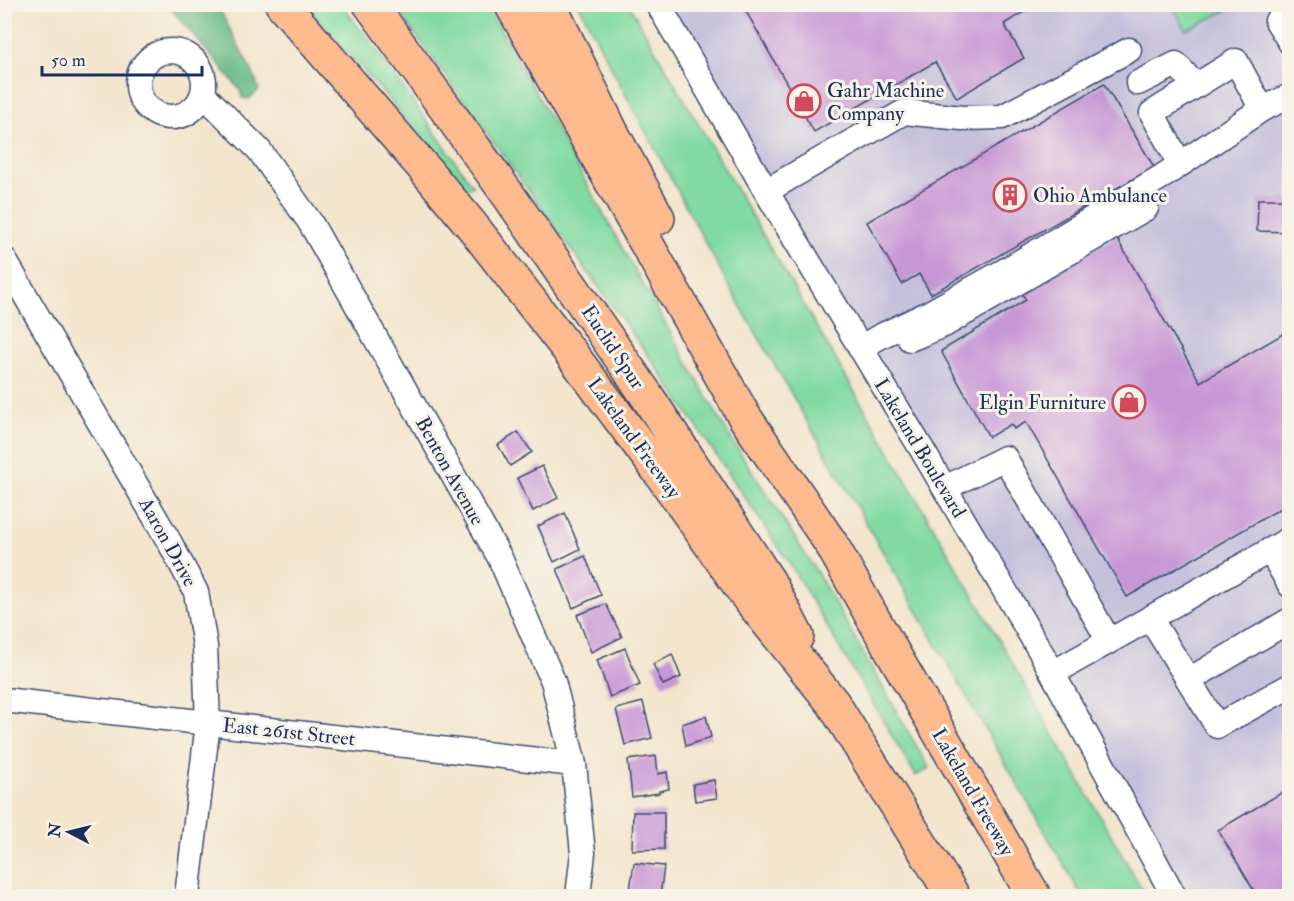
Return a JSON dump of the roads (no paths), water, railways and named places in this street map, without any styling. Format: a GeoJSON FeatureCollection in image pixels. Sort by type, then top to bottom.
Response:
{"type":"FeatureCollection","features":[{"type":"Feature","properties":{"kind":"highway","name":"Lakeland Freeway"},"geometry":{"type":"LineString","coordinates":[[282,4],[423,167],[521,288],[662,474],[749,599],[832,703],[953,897]]}},
{"type":"Feature","properties":{"kind":"highway","name":"Euclid Spur"},"geometry":{"type":"LineString","coordinates":[[370,4],[453,117],[643,390],[769,582],[832,703]]}},
{"type":"Feature","properties":{"kind":"highway","name":"Lakeland Freeway"},"geometry":{"type":"LineString","coordinates":[[511,4],[744,416],[832,545],[1034,897]]}},
{"type":"Feature","properties":{"kind":"highway"},"geometry":{"type":"LineString","coordinates":[[549,4],[642,189],[765,405],[832,545]]}},
{"type":"Feature","properties":{"kind":"street","name":"Lakeland Boulevard"},"geometry":{"type":"LineString","coordinates":[[658,4],[766,191],[945,488],[1053,673],[1174,897]]}},
{"type":"Feature","properties":{"kind":"street"},"geometry":{"type":"LineString","coordinates":[[1277,21],[1290,42]]}},
{"type":"Feature","properties":{"kind":"street"},"geometry":{"type":"LineString","coordinates":[[766,191],[904,112],[962,118],[1002,117],[1129,50]]}},
{"type":"Feature","properties":{"kind":"street"},"geometry":{"type":"LineString","coordinates":[[1180,164],[1152,112],[1190,80],[1236,61],[1262,109]]}},
{"type":"Feature","properties":{"kind":"street"},"geometry":{"type":"LineString","coordinates":[[1138,92],[1176,64],[1190,80]]}},
{"type":"Feature","properties":{"kind":"street","name":"Benton Avenue"},"geometry":{"type":"LineString","coordinates":[[203,94],[259,150],[310,222],[500,558],[553,681],[574,764],[583,853],[578,897]]}},
{"type":"Feature","properties":{"kind":"street"},"geometry":{"type":"LineString","coordinates":[[864,353],[879,337],[929,313],[1013,266],[1163,176],[1262,109],[1290,96]]}},
{"type":"Feature","properties":{"kind":"street"},"geometry":{"type":"LineString","coordinates":[[864,353],[944,325],[1146,208]]}},
{"type":"Feature","properties":{"kind":"street","name":"Aaron Drive"},"geometry":{"type":"LineString","coordinates":[[4,259],[170,543],[196,592],[205,646],[208,723],[187,897]]}},
{"type":"Feature","properties":{"kind":"street"},"geometry":{"type":"LineString","coordinates":[[945,488],[1005,458],[1109,641]]}},
{"type":"Feature","properties":{"kind":"street"},"geometry":{"type":"LineString","coordinates":[[1053,673],[1280,544],[1290,585]]}},
{"type":"Feature","properties":{"kind":"street"},"geometry":{"type":"LineString","coordinates":[[1150,618],[1217,726],[1290,686]]}},
{"type":"Feature","properties":{"kind":"street"},"geometry":{"type":"LineString","coordinates":[[1189,680],[1290,620]]}},
{"type":"Feature","properties":{"kind":"street","name":"East 261st Street"},"geometry":{"type":"LineString","coordinates":[[4,700],[574,764]]}},
{"type":"Feature","properties":{"kind":"place","name":"Gahr Machine Company"},"geometry":{"type":"Point","coordinates":[804,101]}},
{"type":"Feature","properties":{"kind":"place","name":"Ohio Ambulance"},"geometry":{"type":"Point","coordinates":[1010,195]}},
{"type":"Feature","properties":{"kind":"place","name":"Elgin Furniture"},"geometry":{"type":"Point","coordinates":[1129,402]}}]}
